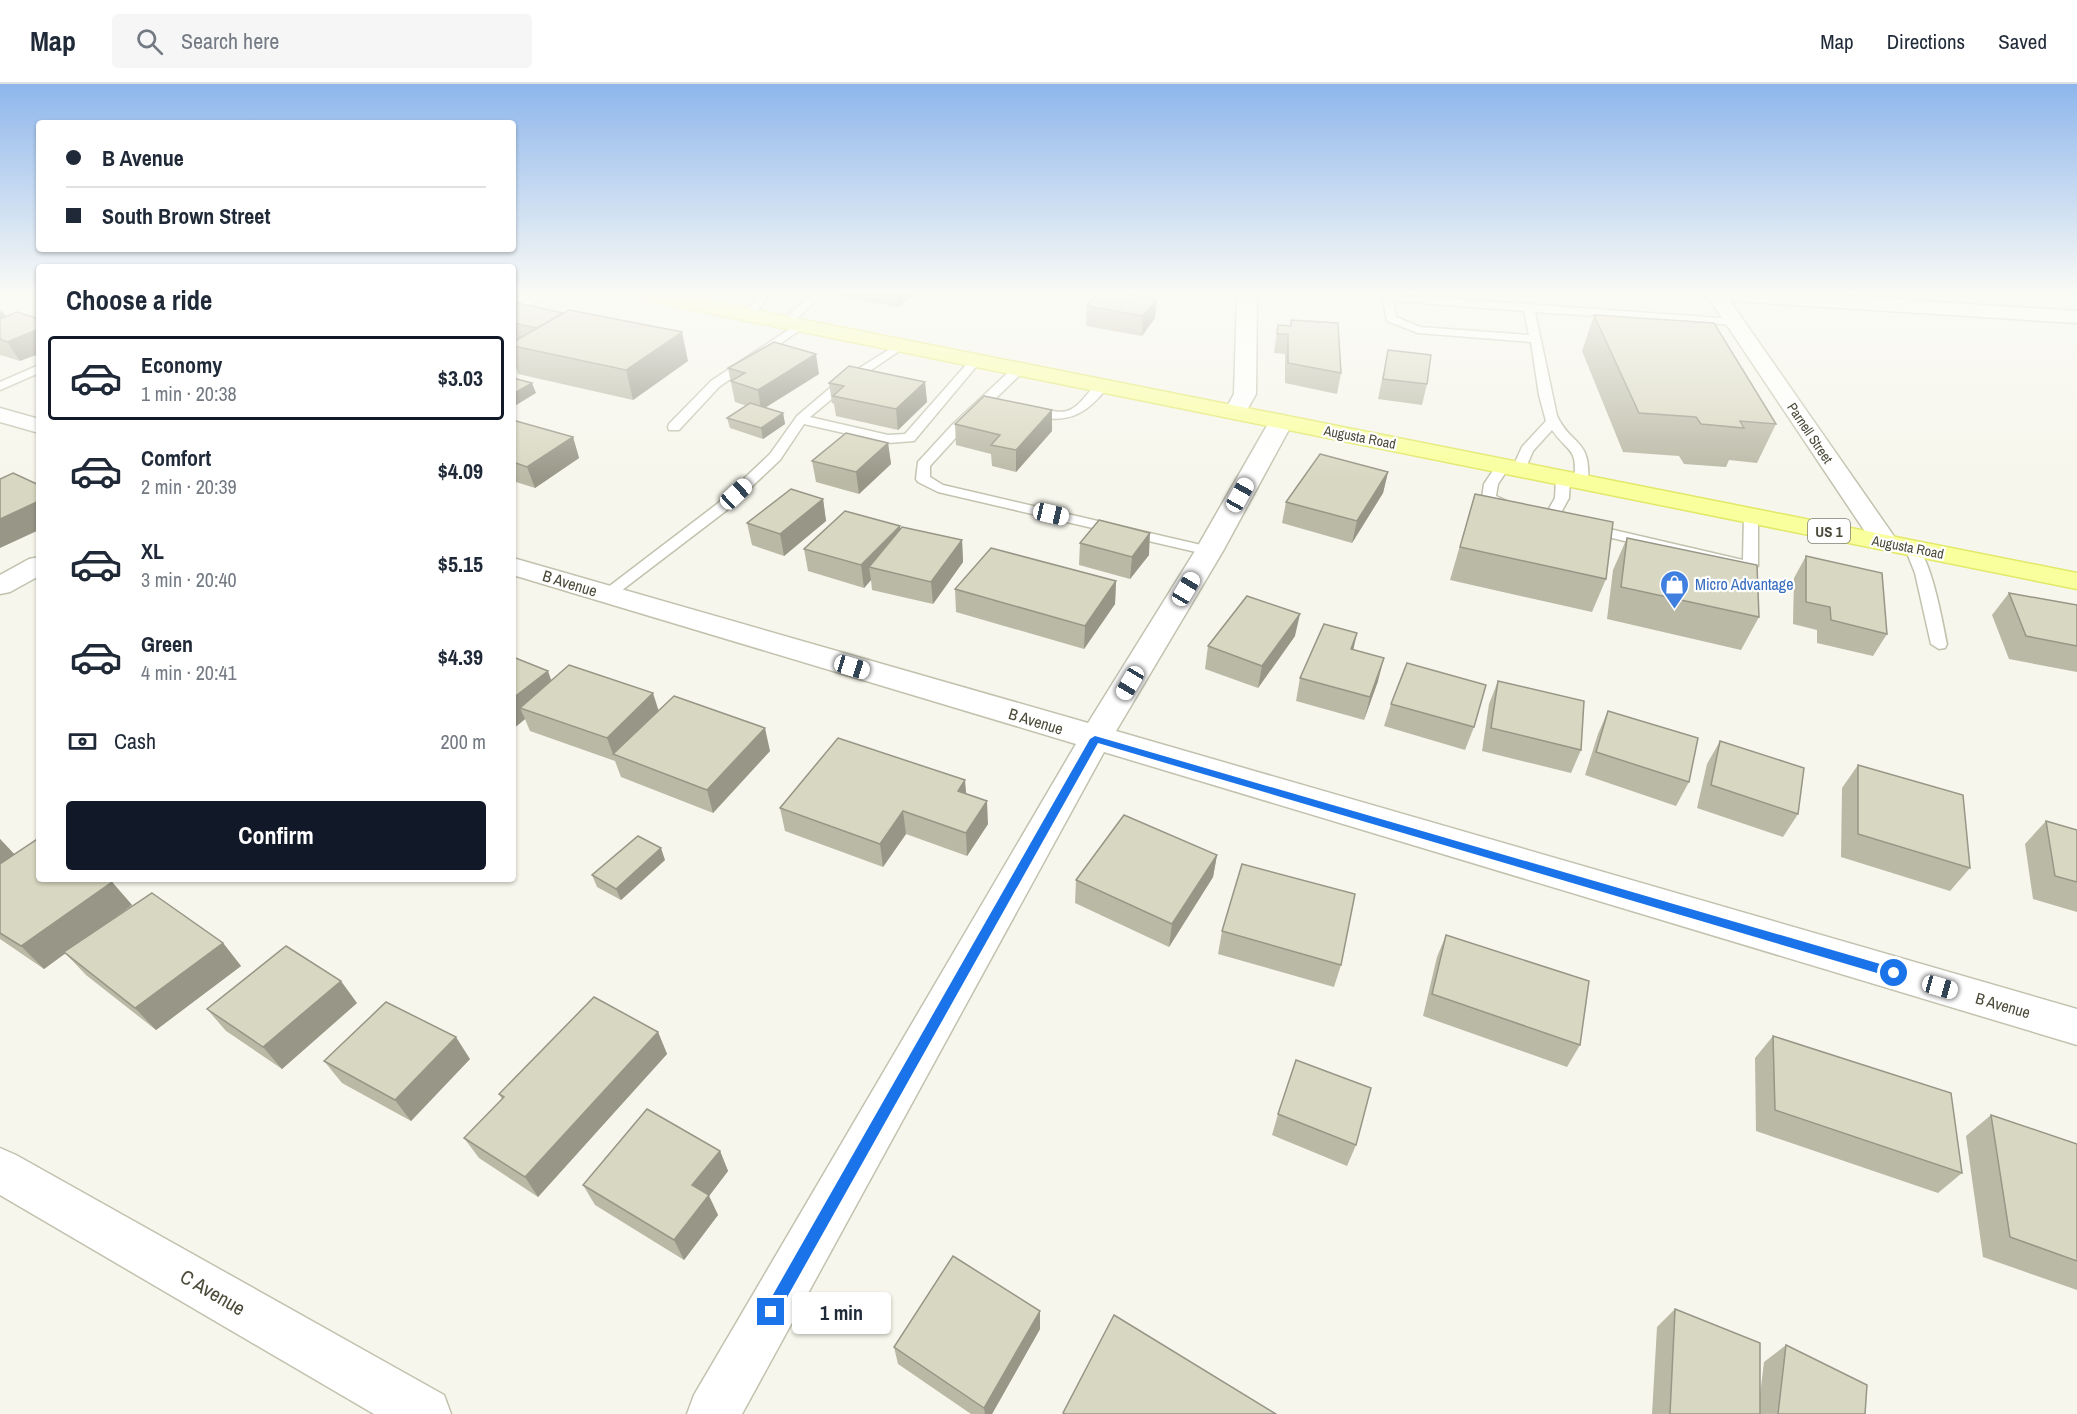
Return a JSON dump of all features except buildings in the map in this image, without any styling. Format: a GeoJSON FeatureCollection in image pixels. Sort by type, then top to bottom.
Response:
{"type":"FeatureCollection","features":[{"type":"Feature","properties":{"kind":"main road","name":"Augusta Road"},"geometry":{"type":"LineString","coordinates":[[956,356],[2077,580]]}},
{"type":"Feature","properties":{"kind":"street"},"geometry":{"type":"LineString","coordinates":[[1235,412],[1245,394],[1246,356]]}},
{"type":"Feature","properties":{"kind":"street","name":"Parnell Street"},"geometry":{"type":"LineString","coordinates":[[1758,356],[1885,542]]}},
{"type":"Feature","properties":{"kind":"street"},"geometry":{"type":"LineString","coordinates":[[0,415],[36,425]]}},
{"type":"Feature","properties":{"kind":"street"},"geometry":{"type":"LineString","coordinates":[[714,1414],[1095,739],[1209,551],[1270,438],[1281,422]]}},
{"type":"Feature","properties":{"kind":"street"},"geometry":{"type":"LineString","coordinates":[[0,586],[36,567]]}},
{"type":"Feature","properties":{"kind":"street","name":"B Avenue"},"geometry":{"type":"LineString","coordinates":[[516,567],[2077,1027]]}},
{"type":"Feature","properties":{"kind":"street","name":"C Avenue"},"geometry":{"type":"LineString","coordinates":[[0,1170],[425,1414]]}},
{"type":"Feature","properties":{"kind":"lane"},"geometry":{"type":"LineString","coordinates":[[674,427],[715,384],[752,356]]}},
{"type":"Feature","properties":{"kind":"lane"},"geometry":{"type":"LineString","coordinates":[[608,594],[722,507],[775,457],[801,419],[841,385],[884,356]]}},
{"type":"Feature","properties":{"kind":"lane"},"geometry":{"type":"LineString","coordinates":[[1540,356],[1553,421],[1581,453],[1584,461],[1562,498],[1544,519],[1626,535],[1750,566],[1751,515]]}},
{"type":"Feature","properties":{"kind":"lane"},"geometry":{"type":"LineString","coordinates":[[801,419],[888,439],[909,438],[976,360]]}},
{"type":"Feature","properties":{"kind":"lane"},"geometry":{"type":"LineString","coordinates":[[1020,368],[988,405],[923,465],[923,479],[938,488],[1209,551]]}},
{"type":"Feature","properties":{"kind":"lane"},"geometry":{"type":"LineString","coordinates":[[0,386],[36,370]]}},
{"type":"Feature","properties":{"kind":"lane"},"geometry":{"type":"LineString","coordinates":[[1017,410],[1052,416],[1076,414],[1103,385]]}},
{"type":"Feature","properties":{"kind":"lane"},"geometry":{"type":"LineString","coordinates":[[1519,509],[1489,498],[1491,484],[1511,467],[1553,421]]}},
{"type":"Feature","properties":{"kind":"lane"},"geometry":{"type":"LineString","coordinates":[[1912,548],[1923,573],[1939,644]]}},
{"type":"Feature","properties":{"kind":"place","name":"Micro Advantage"},"geometry":{"type":"Point","coordinates":[1674,610]}},
{"type":"Feature","properties":{"kind":"route"},"geometry":{"type":"LineString","coordinates":[[771,1312],[1095,739],[1894,973]]}}]}
